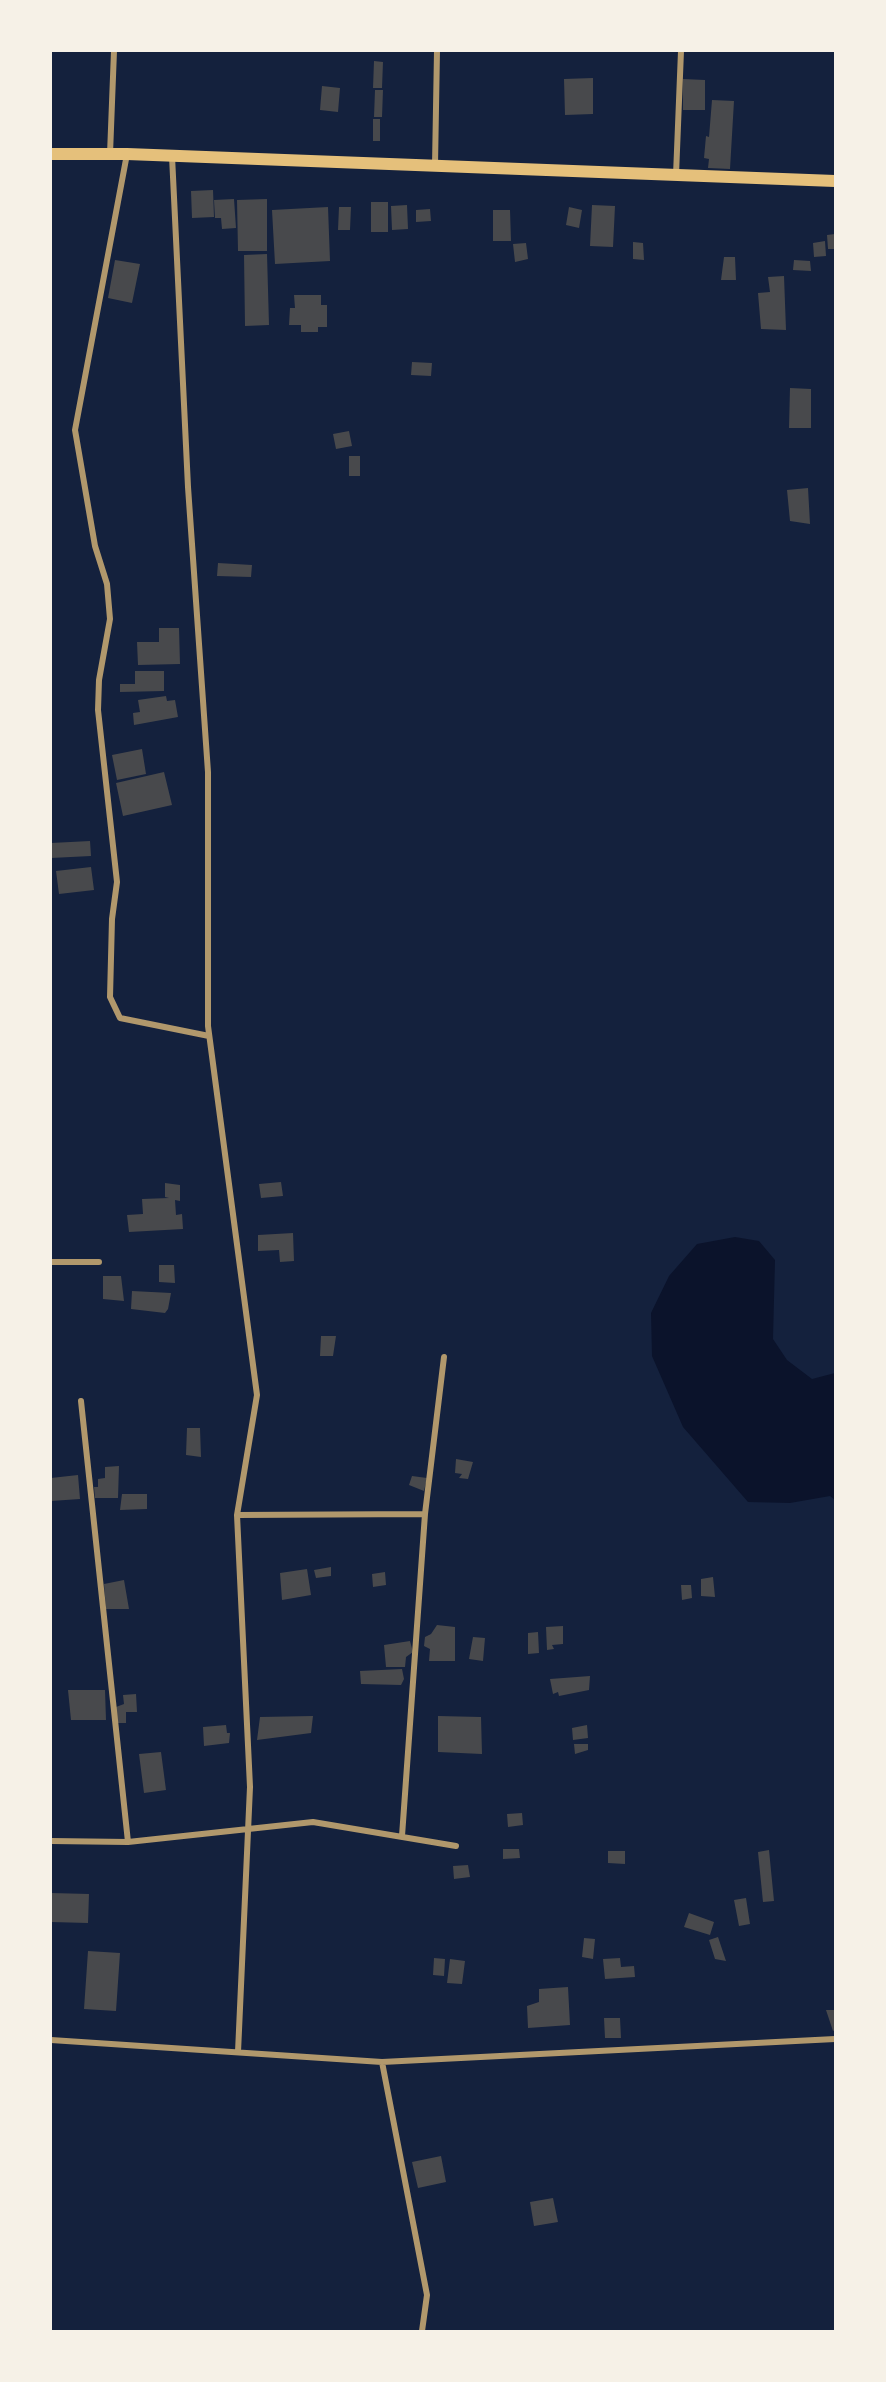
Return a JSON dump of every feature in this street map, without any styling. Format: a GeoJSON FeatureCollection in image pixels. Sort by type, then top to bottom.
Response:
{"type":"FeatureCollection","features":[{"type":"Feature","properties":{"kind":"main road"},"geometry":{"type":"LineString","coordinates":[[51,154],[127,153],[835,181]]}},
{"type":"Feature","properties":{"kind":"street"},"geometry":{"type":"LineString","coordinates":[[110,154],[114,51]]}},
{"type":"Feature","properties":{"kind":"street"},"geometry":{"type":"LineString","coordinates":[[435,165],[437,51]]}},
{"type":"Feature","properties":{"kind":"street"},"geometry":{"type":"LineString","coordinates":[[676,175],[681,51]]}},
{"type":"Feature","properties":{"kind":"street"},"geometry":{"type":"LineString","coordinates":[[127,153],[75,430],[94,546],[107,584],[110,619],[99,680],[98,710],[117,882],[111,919],[110,997],[120,1018],[209,1036]]}},
{"type":"Feature","properties":{"kind":"street"},"geometry":{"type":"LineString","coordinates":[[172,155],[188,487],[208,772],[209,1036],[257,1395],[237,1515],[250,1787],[238,2052]]}},
{"type":"Feature","properties":{"kind":"street"},"geometry":{"type":"LineString","coordinates":[[51,1262],[99,1262]]}},
{"type":"Feature","properties":{"kind":"street"},"geometry":{"type":"LineString","coordinates":[[402,1836],[425,1514],[444,1357]]}},
{"type":"Feature","properties":{"kind":"street"},"geometry":{"type":"LineString","coordinates":[[81,1401],[128,1842]]}},
{"type":"Feature","properties":{"kind":"street"},"geometry":{"type":"LineString","coordinates":[[237,1515],[425,1514]]}},
{"type":"Feature","properties":{"kind":"street"},"geometry":{"type":"LineString","coordinates":[[51,1841],[128,1842],[313,1822],[456,1846]]}},
{"type":"Feature","properties":{"kind":"street"},"geometry":{"type":"LineString","coordinates":[[51,2040],[382,2062],[835,2039]]}},
{"type":"Feature","properties":{"kind":"street"},"geometry":{"type":"LineString","coordinates":[[382,2062],[427,2295],[422,2331]]}},
{"type":"Feature","properties":{"kind":"water"},"geometry":{"type":"Polygon","coordinates":[[[735,1237],[759,1241],[775,1260],[773,1339],[787,1360],[812,1379],[835,1373],[835,1500],[830,1496],[790,1503],[748,1502],[683,1427],[652,1356],[651,1313],[669,1276],[697,1244],[735,1237]]]}},
{"type":"Feature","properties":{"kind":"building"},"geometry":{"type":"Polygon","coordinates":[[[374,61],[383,62],[382,88],[373,88],[374,61]]]}},
{"type":"Feature","properties":{"kind":"building"},"geometry":{"type":"Polygon","coordinates":[[[593,78],[593,114],[565,115],[564,79],[593,78]]]}},
{"type":"Feature","properties":{"kind":"building"},"geometry":{"type":"Polygon","coordinates":[[[683,79],[705,80],[705,110],[683,110],[683,79]]]}},
{"type":"Feature","properties":{"kind":"building"},"geometry":{"type":"Polygon","coordinates":[[[322,86],[340,88],[338,112],[320,110],[322,86]]]}},
{"type":"Feature","properties":{"kind":"building"},"geometry":{"type":"Polygon","coordinates":[[[375,90],[383,90],[382,117],[374,117],[375,90]]]}},
{"type":"Feature","properties":{"kind":"building"},"geometry":{"type":"Polygon","coordinates":[[[712,100],[734,101],[730,169],[708,168],[709,159],[704,158],[706,136],[709,137],[712,100]]]}},
{"type":"Feature","properties":{"kind":"building"},"geometry":{"type":"Polygon","coordinates":[[[373,119],[380,119],[380,141],[373,141],[373,119]]]}},
{"type":"Feature","properties":{"kind":"building"},"geometry":{"type":"Polygon","coordinates":[[[213,190],[214,217],[192,218],[191,191],[213,190]]]}},
{"type":"Feature","properties":{"kind":"building"},"geometry":{"type":"Polygon","coordinates":[[[234,199],[236,228],[222,229],[221,218],[215,218],[214,200],[234,199]]]}},
{"type":"Feature","properties":{"kind":"building"},"geometry":{"type":"Polygon","coordinates":[[[267,199],[267,251],[238,251],[237,200],[267,199]]]}},
{"type":"Feature","properties":{"kind":"building"},"geometry":{"type":"Polygon","coordinates":[[[371,202],[388,202],[388,232],[371,232],[371,202]]]}},
{"type":"Feature","properties":{"kind":"building"},"geometry":{"type":"Polygon","coordinates":[[[407,205],[408,229],[392,230],[391,206],[407,205]]]}},
{"type":"Feature","properties":{"kind":"building"},"geometry":{"type":"Polygon","coordinates":[[[592,205],[615,206],[613,247],[590,246],[592,205]]]}},
{"type":"Feature","properties":{"kind":"building"},"geometry":{"type":"Polygon","coordinates":[[[328,207],[330,261],[275,264],[272,210],[328,207]]]}},
{"type":"Feature","properties":{"kind":"building"},"geometry":{"type":"Polygon","coordinates":[[[339,207],[351,207],[350,230],[338,230],[339,207]]]}},
{"type":"Feature","properties":{"kind":"building"},"geometry":{"type":"Polygon","coordinates":[[[569,207],[582,210],[579,228],[566,225],[569,207]]]}},
{"type":"Feature","properties":{"kind":"building"},"geometry":{"type":"Polygon","coordinates":[[[430,209],[431,221],[416,222],[416,210],[430,209]]]}},
{"type":"Feature","properties":{"kind":"building"},"geometry":{"type":"Polygon","coordinates":[[[493,210],[510,210],[511,241],[493,241],[493,210]]]}},
{"type":"Feature","properties":{"kind":"building"},"geometry":{"type":"Polygon","coordinates":[[[835,234],[835,249],[828,249],[827,235],[835,234]]]}},
{"type":"Feature","properties":{"kind":"building"},"geometry":{"type":"Polygon","coordinates":[[[825,241],[826,256],[814,257],[813,243],[825,241]]]}},
{"type":"Feature","properties":{"kind":"building"},"geometry":{"type":"Polygon","coordinates":[[[633,242],[643,243],[644,260],[633,259],[633,242]]]}},
{"type":"Feature","properties":{"kind":"building"},"geometry":{"type":"Polygon","coordinates":[[[526,243],[528,259],[515,262],[513,244],[526,243]]]}},
{"type":"Feature","properties":{"kind":"building"},"geometry":{"type":"Polygon","coordinates":[[[267,254],[269,325],[245,326],[244,255],[267,254]]]}},
{"type":"Feature","properties":{"kind":"building"},"geometry":{"type":"Polygon","coordinates":[[[724,257],[735,257],[736,280],[721,280],[724,257]]]}},
{"type":"Feature","properties":{"kind":"building"},"geometry":{"type":"Polygon","coordinates":[[[115,260],[140,264],[132,303],[108,298],[115,260]]]}},
{"type":"Feature","properties":{"kind":"building"},"geometry":{"type":"Polygon","coordinates":[[[794,260],[810,261],[811,271],[793,270],[794,260]]]}},
{"type":"Feature","properties":{"kind":"building"},"geometry":{"type":"Polygon","coordinates":[[[784,276],[786,330],[761,329],[758,293],[770,292],[768,277],[784,276]]]}},
{"type":"Feature","properties":{"kind":"building"},"geometry":{"type":"Polygon","coordinates":[[[294,295],[321,295],[321,305],[327,305],[327,327],[318,327],[318,332],[301,332],[301,325],[289,325],[290,308],[295,308],[294,295]]]}},
{"type":"Feature","properties":{"kind":"building"},"geometry":{"type":"Polygon","coordinates":[[[412,362],[432,363],[431,376],[411,375],[412,362]]]}},
{"type":"Feature","properties":{"kind":"building"},"geometry":{"type":"Polygon","coordinates":[[[790,388],[811,389],[811,428],[789,428],[790,388]]]}},
{"type":"Feature","properties":{"kind":"building"},"geometry":{"type":"Polygon","coordinates":[[[349,431],[352,446],[336,449],[333,434],[349,431]]]}},
{"type":"Feature","properties":{"kind":"building"},"geometry":{"type":"Polygon","coordinates":[[[349,456],[360,456],[360,476],[349,476],[349,456]]]}},
{"type":"Feature","properties":{"kind":"building"},"geometry":{"type":"Polygon","coordinates":[[[808,488],[810,524],[790,521],[787,490],[808,488]]]}},
{"type":"Feature","properties":{"kind":"building"},"geometry":{"type":"Polygon","coordinates":[[[218,563],[252,565],[251,577],[217,576],[218,563]]]}},
{"type":"Feature","properties":{"kind":"building"},"geometry":{"type":"Polygon","coordinates":[[[159,628],[179,628],[180,664],[138,665],[137,642],[159,642],[159,628]]]}},
{"type":"Feature","properties":{"kind":"building"},"geometry":{"type":"Polygon","coordinates":[[[135,671],[164,671],[164,691],[120,692],[120,684],[135,684],[135,671]]]}},
{"type":"Feature","properties":{"kind":"building"},"geometry":{"type":"Polygon","coordinates":[[[166,696],[167,701],[175,700],[178,717],[134,725],[133,713],[140,712],[138,700],[166,696]]]}},
{"type":"Feature","properties":{"kind":"building"},"geometry":{"type":"Polygon","coordinates":[[[142,749],[146,774],[117,780],[112,755],[142,749]]]}},
{"type":"Feature","properties":{"kind":"building"},"geometry":{"type":"Polygon","coordinates":[[[164,772],[172,805],[123,816],[116,783],[164,772]]]}},
{"type":"Feature","properties":{"kind":"building"},"geometry":{"type":"Polygon","coordinates":[[[90,841],[91,856],[51,858],[51,843],[90,841]]]}},
{"type":"Feature","properties":{"kind":"building"},"geometry":{"type":"Polygon","coordinates":[[[91,867],[94,890],[59,894],[56,871],[91,867]]]}},
{"type":"Feature","properties":{"kind":"building"},"geometry":{"type":"Polygon","coordinates":[[[281,1182],[283,1196],[261,1198],[259,1184],[281,1182]]]}},
{"type":"Feature","properties":{"kind":"building"},"geometry":{"type":"Polygon","coordinates":[[[165,1183],[180,1185],[180,1201],[175,1200],[176,1215],[182,1214],[183,1229],[129,1232],[127,1215],[143,1214],[142,1199],[169,1198],[165,1197],[165,1183]]]}},
{"type":"Feature","properties":{"kind":"building"},"geometry":{"type":"Polygon","coordinates":[[[293,1233],[294,1261],[280,1262],[279,1250],[258,1251],[258,1235],[293,1233]]]}},
{"type":"Feature","properties":{"kind":"building"},"geometry":{"type":"Polygon","coordinates":[[[159,1265],[174,1265],[175,1283],[159,1282],[159,1265]]]}},
{"type":"Feature","properties":{"kind":"building"},"geometry":{"type":"Polygon","coordinates":[[[103,1276],[121,1276],[124,1301],[103,1299],[103,1276]]]}},
{"type":"Feature","properties":{"kind":"building"},"geometry":{"type":"Polygon","coordinates":[[[132,1291],[171,1293],[168,1309],[165,1313],[131,1309],[132,1291]]]}},
{"type":"Feature","properties":{"kind":"building"},"geometry":{"type":"Polygon","coordinates":[[[321,1336],[336,1336],[333,1356],[320,1356],[321,1336]]]}},
{"type":"Feature","properties":{"kind":"building"},"geometry":{"type":"Polygon","coordinates":[[[187,1428],[200,1428],[201,1457],[186,1455],[187,1428]]]}},
{"type":"Feature","properties":{"kind":"building"},"geometry":{"type":"Polygon","coordinates":[[[456,1459],[473,1462],[468,1479],[459,1478],[462,1474],[455,1473],[456,1459]]]}},
{"type":"Feature","properties":{"kind":"building"},"geometry":{"type":"Polygon","coordinates":[[[119,1466],[118,1498],[95,1498],[94,1487],[98,1487],[98,1479],[105,1478],[105,1467],[119,1466]]]}},
{"type":"Feature","properties":{"kind":"building"},"geometry":{"type":"Polygon","coordinates":[[[78,1475],[80,1499],[51,1501],[51,1478],[78,1475]]]}},
{"type":"Feature","properties":{"kind":"building"},"geometry":{"type":"Polygon","coordinates":[[[412,1476],[427,1478],[424,1491],[409,1485],[412,1476]]]}},
{"type":"Feature","properties":{"kind":"building"},"geometry":{"type":"Polygon","coordinates":[[[122,1494],[147,1494],[147,1509],[120,1510],[122,1494]]]}},
{"type":"Feature","properties":{"kind":"building"},"geometry":{"type":"Polygon","coordinates":[[[331,1567],[331,1576],[316,1578],[314,1570],[331,1567]]]}},
{"type":"Feature","properties":{"kind":"building"},"geometry":{"type":"Polygon","coordinates":[[[307,1569],[311,1595],[282,1600],[280,1573],[307,1569]]]}},
{"type":"Feature","properties":{"kind":"building"},"geometry":{"type":"Polygon","coordinates":[[[385,1572],[386,1585],[373,1587],[372,1574],[385,1572]]]}},
{"type":"Feature","properties":{"kind":"building"},"geometry":{"type":"Polygon","coordinates":[[[713,1577],[715,1597],[701,1596],[701,1579],[713,1577]]]}},
{"type":"Feature","properties":{"kind":"building"},"geometry":{"type":"Polygon","coordinates":[[[124,1580],[129,1609],[106,1609],[104,1584],[124,1580]]]}},
{"type":"Feature","properties":{"kind":"building"},"geometry":{"type":"Polygon","coordinates":[[[681,1585],[691,1585],[692,1598],[682,1600],[681,1585]]]}},
{"type":"Feature","properties":{"kind":"building"},"geometry":{"type":"Polygon","coordinates":[[[437,1625],[455,1627],[455,1661],[429,1661],[430,1649],[424,1646],[425,1637],[431,1634],[437,1625]]]}},
{"type":"Feature","properties":{"kind":"building"},"geometry":{"type":"Polygon","coordinates":[[[563,1626],[563,1644],[552,1645],[554,1649],[547,1650],[546,1627],[563,1626]]]}},
{"type":"Feature","properties":{"kind":"building"},"geometry":{"type":"Polygon","coordinates":[[[538,1632],[539,1653],[528,1654],[528,1633],[538,1632]]]}},
{"type":"Feature","properties":{"kind":"building"},"geometry":{"type":"Polygon","coordinates":[[[473,1637],[485,1638],[483,1661],[469,1659],[473,1637]]]}},
{"type":"Feature","properties":{"kind":"building"},"geometry":{"type":"Polygon","coordinates":[[[410,1641],[413,1652],[406,1657],[405,1667],[386,1667],[384,1645],[410,1641]]]}},
{"type":"Feature","properties":{"kind":"building"},"geometry":{"type":"Polygon","coordinates":[[[402,1669],[404,1679],[401,1685],[361,1684],[360,1671],[402,1669]]]}},
{"type":"Feature","properties":{"kind":"building"},"geometry":{"type":"Polygon","coordinates":[[[590,1676],[589,1690],[559,1696],[558,1692],[553,1694],[550,1679],[590,1676]]]}},
{"type":"Feature","properties":{"kind":"building"},"geometry":{"type":"Polygon","coordinates":[[[68,1690],[105,1690],[106,1720],[71,1720],[68,1690]]]}},
{"type":"Feature","properties":{"kind":"building"},"geometry":{"type":"Polygon","coordinates":[[[136,1694],[137,1712],[126,1712],[126,1723],[116,1723],[116,1707],[124,1704],[123,1695],[136,1694]]]}},
{"type":"Feature","properties":{"kind":"building"},"geometry":{"type":"Polygon","coordinates":[[[313,1716],[311,1733],[257,1740],[260,1717],[313,1716]]]}},
{"type":"Feature","properties":{"kind":"building"},"geometry":{"type":"Polygon","coordinates":[[[438,1716],[481,1717],[482,1754],[438,1752],[438,1716]]]}},
{"type":"Feature","properties":{"kind":"building"},"geometry":{"type":"Polygon","coordinates":[[[226,1725],[227,1733],[230,1733],[229,1743],[204,1746],[203,1727],[226,1725]]]}},
{"type":"Feature","properties":{"kind":"building"},"geometry":{"type":"Polygon","coordinates":[[[587,1725],[588,1738],[573,1740],[572,1728],[587,1725]]]}},
{"type":"Feature","properties":{"kind":"building"},"geometry":{"type":"Polygon","coordinates":[[[574,1744],[588,1744],[588,1750],[575,1754],[574,1744]]]}},
{"type":"Feature","properties":{"kind":"building"},"geometry":{"type":"Polygon","coordinates":[[[161,1752],[166,1790],[144,1793],[139,1754],[161,1752]]]}},
{"type":"Feature","properties":{"kind":"building"},"geometry":{"type":"Polygon","coordinates":[[[522,1813],[523,1825],[508,1827],[507,1814],[522,1813]]]}},
{"type":"Feature","properties":{"kind":"building"},"geometry":{"type":"Polygon","coordinates":[[[503,1849],[519,1849],[520,1858],[503,1859],[503,1849]]]}},
{"type":"Feature","properties":{"kind":"building"},"geometry":{"type":"Polygon","coordinates":[[[769,1850],[774,1901],[763,1902],[758,1852],[769,1850]]]}},
{"type":"Feature","properties":{"kind":"building"},"geometry":{"type":"Polygon","coordinates":[[[608,1851],[625,1851],[625,1864],[608,1863],[608,1851]]]}},
{"type":"Feature","properties":{"kind":"building"},"geometry":{"type":"Polygon","coordinates":[[[468,1865],[470,1877],[454,1879],[453,1866],[468,1865]]]}},
{"type":"Feature","properties":{"kind":"building"},"geometry":{"type":"Polygon","coordinates":[[[51,1893],[89,1894],[88,1923],[51,1922],[51,1893]]]}},
{"type":"Feature","properties":{"kind":"building"},"geometry":{"type":"Polygon","coordinates":[[[746,1898],[750,1924],[739,1926],[734,1900],[746,1898]]]}},
{"type":"Feature","properties":{"kind":"building"},"geometry":{"type":"Polygon","coordinates":[[[689,1913],[714,1922],[710,1935],[684,1927],[689,1913]]]}},
{"type":"Feature","properties":{"kind":"building"},"geometry":{"type":"Polygon","coordinates":[[[718,1937],[726,1961],[715,1959],[709,1940],[718,1937]]]}},
{"type":"Feature","properties":{"kind":"building"},"geometry":{"type":"Polygon","coordinates":[[[584,1938],[595,1939],[593,1959],[582,1957],[584,1938]]]}},
{"type":"Feature","properties":{"kind":"building"},"geometry":{"type":"Polygon","coordinates":[[[88,1951],[120,1953],[116,2011],[84,2009],[88,1951]]]}},
{"type":"Feature","properties":{"kind":"building"},"geometry":{"type":"Polygon","coordinates":[[[434,1958],[445,1959],[444,1976],[433,1975],[434,1958]]]}},
{"type":"Feature","properties":{"kind":"building"},"geometry":{"type":"Polygon","coordinates":[[[620,1958],[621,1967],[634,1966],[635,1977],[605,1979],[603,1959],[620,1958]]]}},
{"type":"Feature","properties":{"kind":"building"},"geometry":{"type":"Polygon","coordinates":[[[450,1959],[465,1961],[462,1984],[447,1983],[450,1959]]]}},
{"type":"Feature","properties":{"kind":"building"},"geometry":{"type":"Polygon","coordinates":[[[568,1987],[570,2025],[528,2028],[527,2006],[539,2002],[539,1989],[568,1987]]]}},
{"type":"Feature","properties":{"kind":"building"},"geometry":{"type":"Polygon","coordinates":[[[826,2010],[835,2010],[835,2030],[833,2031],[826,2010]]]}},
{"type":"Feature","properties":{"kind":"building"},"geometry":{"type":"Polygon","coordinates":[[[604,2018],[620,2018],[621,2038],[605,2038],[604,2018]]]}},
{"type":"Feature","properties":{"kind":"building"},"geometry":{"type":"Polygon","coordinates":[[[441,2156],[446,2182],[418,2188],[412,2162],[441,2156]]]}},
{"type":"Feature","properties":{"kind":"building"},"geometry":{"type":"Polygon","coordinates":[[[553,2198],[558,2222],[534,2226],[530,2202],[553,2198]]]}}]}
